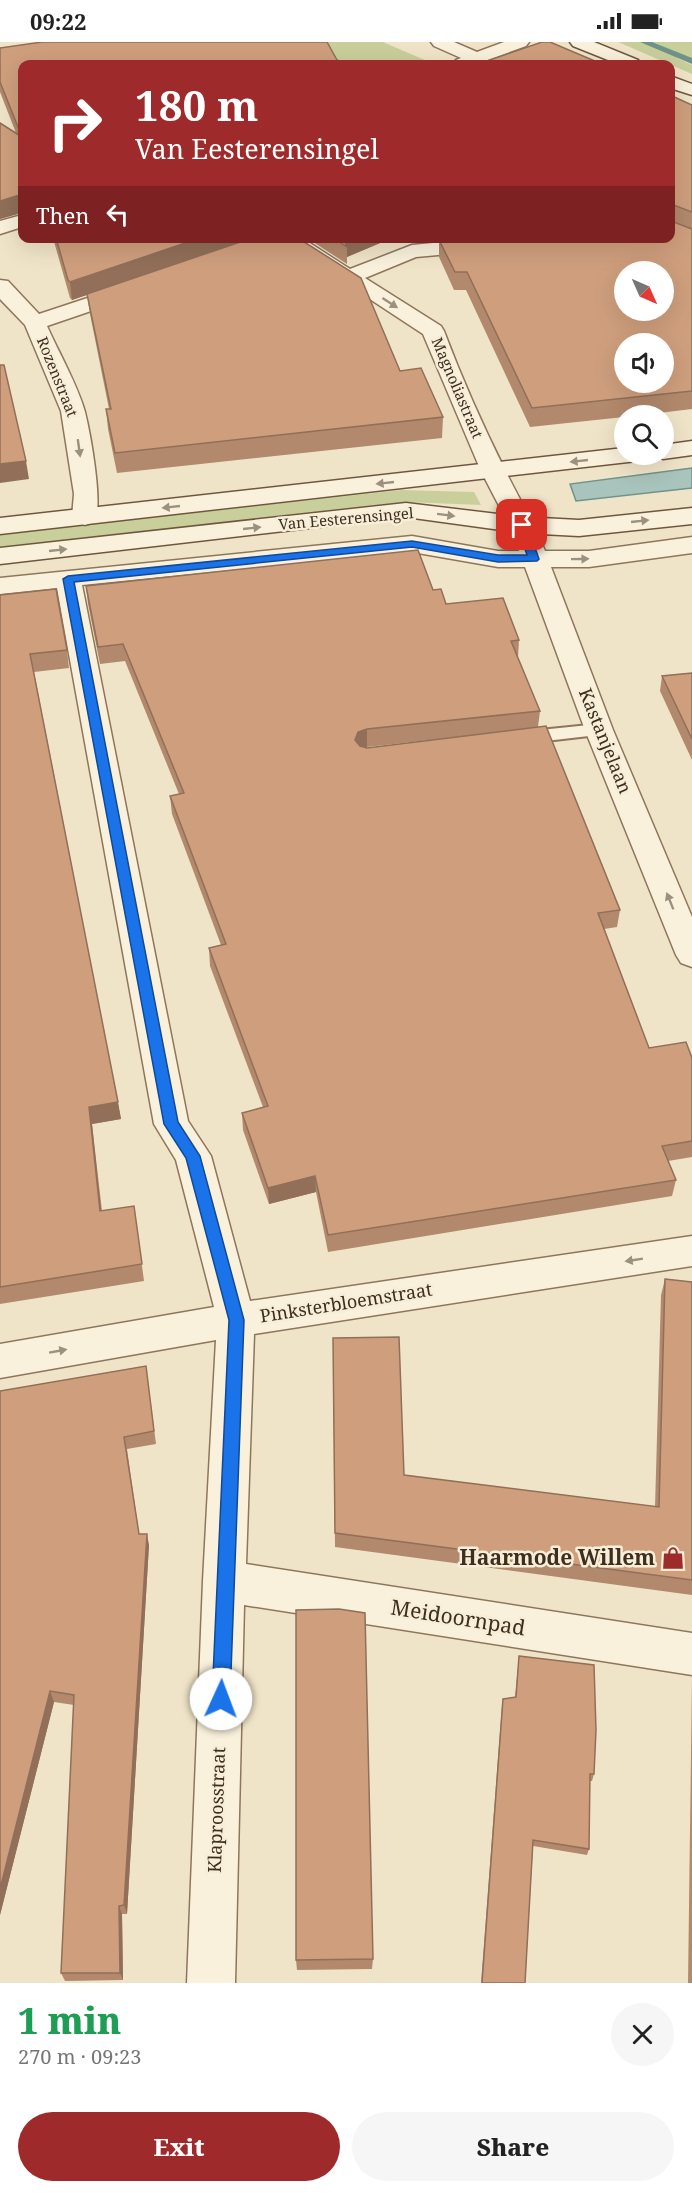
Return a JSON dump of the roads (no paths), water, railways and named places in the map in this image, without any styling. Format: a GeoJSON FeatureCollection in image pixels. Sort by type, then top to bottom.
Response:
{"type":"FeatureCollection","features":[{"type":"Feature","properties":{"kind":"street"},"geometry":{"type":"LineString","coordinates":[[440,42],[466,60]]}},
{"type":"Feature","properties":{"kind":"street"},"geometry":{"type":"LineString","coordinates":[[474,60],[520,42]]}},
{"type":"Feature","properties":{"kind":"street"},"geometry":{"type":"LineString","coordinates":[[579,42],[622,60]]}},
{"type":"Feature","properties":{"kind":"street"},"geometry":{"type":"LineString","coordinates":[[675,83],[692,90]]}},
{"type":"Feature","properties":{"kind":"street"},"geometry":{"type":"LineString","coordinates":[[0,228],[18,222]]}},
{"type":"Feature","properties":{"kind":"street","name":"Magnoliastraat"},"geometry":{"type":"LineString","coordinates":[[286,243],[349,277],[433,331],[493,471],[522,525]]}},
{"type":"Feature","properties":{"kind":"street"},"geometry":{"type":"LineString","coordinates":[[349,277],[412,251],[495,243]]}},
{"type":"Feature","properties":{"kind":"street"},"geometry":{"type":"LineString","coordinates":[[35,323],[147,284]]}},
{"type":"Feature","properties":{"kind":"street","name":"Rozenstraat"},"geometry":{"type":"LineString","coordinates":[[0,286],[35,323],[74,411],[86,494],[85,517]]}},
{"type":"Feature","properties":{"kind":"street"},"geometry":{"type":"LineString","coordinates":[[674,450],[692,448]]}},
{"type":"Feature","properties":{"kind":"street","name":"Van Eesterensingel"},"geometry":{"type":"LineString","coordinates":[[0,526],[614,457]]}},
{"type":"Feature","properties":{"kind":"street","name":"Van Eesterensingel"},"geometry":{"type":"LineString","coordinates":[[0,556],[406,510],[522,525],[579,528],[692,516]]}},
{"type":"Feature","properties":{"kind":"street","name":"Kastanjelaan"},"geometry":{"type":"LineString","coordinates":[[522,525],[599,730],[692,956]]}},
{"type":"Feature","properties":{"kind":"street","name":"Van Eesterensingel"},"geometry":{"type":"LineString","coordinates":[[0,586],[412,544],[498,559],[589,559],[692,545]]}},
{"type":"Feature","properties":{"kind":"street","name":"Klaproosstraat"},"geometry":{"type":"LineString","coordinates":[[68,579],[171,1124],[193,1156],[236,1320],[224,1581],[212,1983]]}},
{"type":"Feature","properties":{"kind":"street","name":"Pinksterbloemstraat"},"geometry":{"type":"LineString","coordinates":[[0,1361],[236,1320],[692,1251]]}},
{"type":"Feature","properties":{"kind":"street","name":"Meidoornpad"},"geometry":{"type":"LineString","coordinates":[[224,1581],[692,1654]]}},
{"type":"Feature","properties":{"kind":"lane"},"geometry":{"type":"LineString","coordinates":[[506,740],[599,730]]}},
{"type":"Feature","properties":{"kind":"water"},"geometry":{"type":"Polygon","coordinates":[[[692,468],[692,488],[576,501],[570,484],[692,468]]]}},
{"type":"Feature","properties":{"kind":"waterway"},"geometry":{"type":"LineString","coordinates":[[644,42],[692,61]]}},
{"type":"Feature","properties":{"kind":"place","name":"Haarmode Willem"},"geometry":{"type":"Point","coordinates":[673,1558]}}]}
